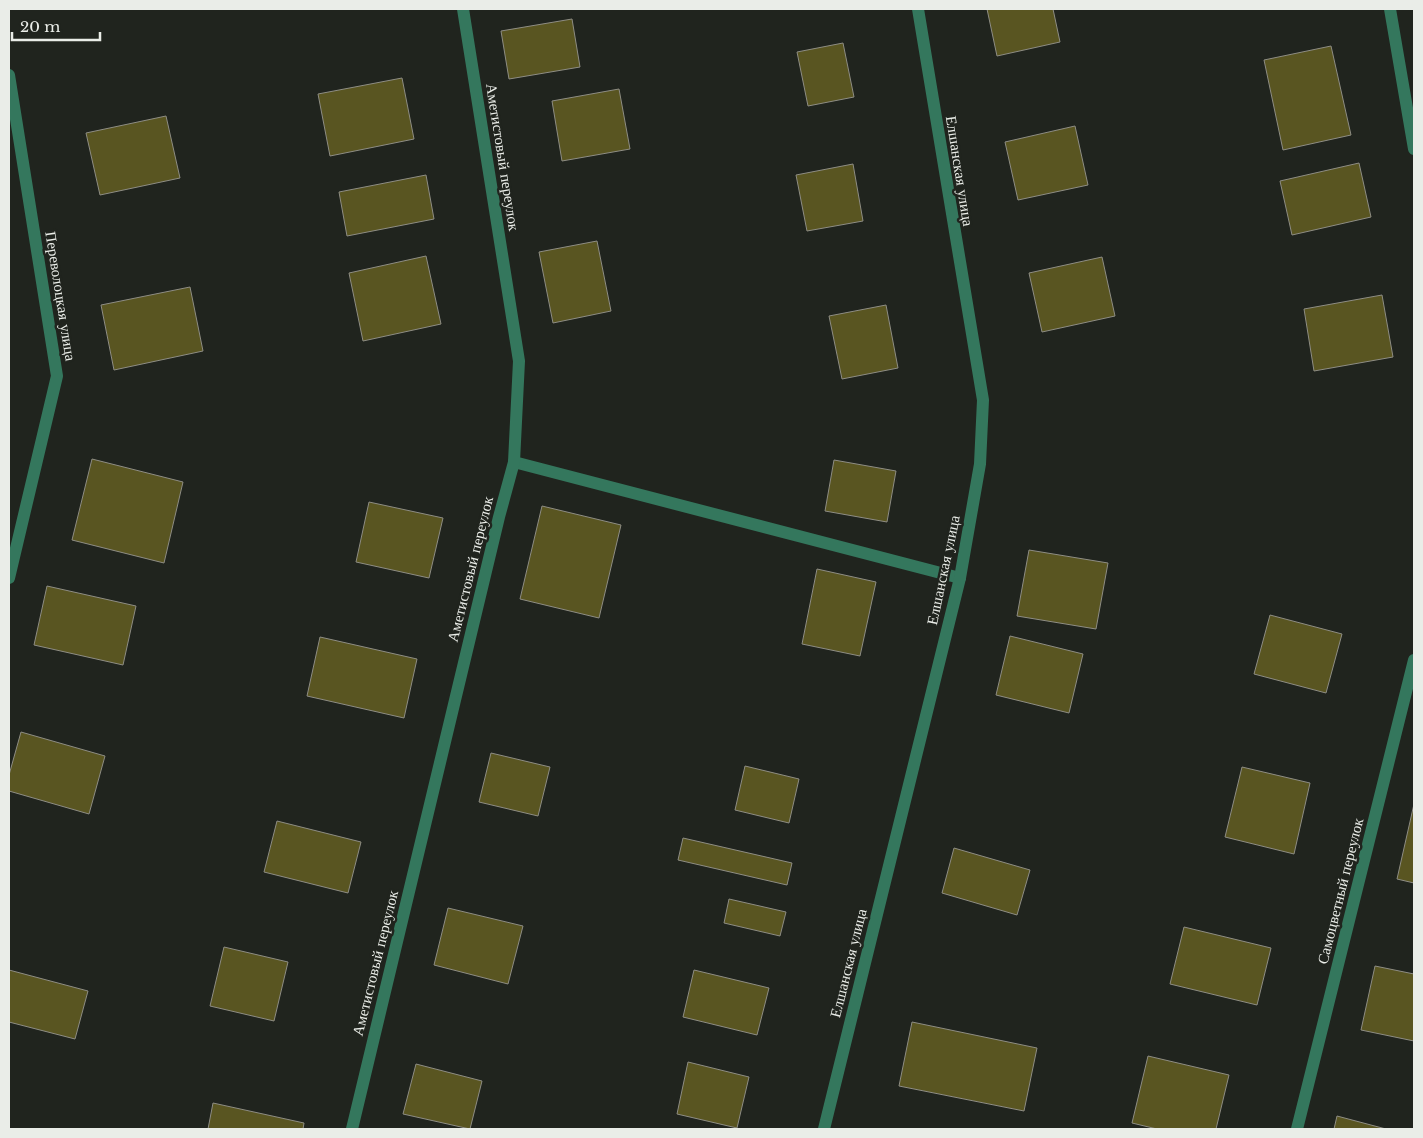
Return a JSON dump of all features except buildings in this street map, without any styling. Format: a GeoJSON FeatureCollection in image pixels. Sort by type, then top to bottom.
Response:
{"type":"FeatureCollection","features":[{"type":"Feature","properties":{"kind":"street","name":"Аметистовый переулок"},"geometry":{"type":"LineString","coordinates":[[352,1129],[499,517],[514,462],[519,361],[463,9]]}},
{"type":"Feature","properties":{"kind":"street","name":"Елшанская улица"},"geometry":{"type":"LineString","coordinates":[[824,1129],[960,578],[980,464],[983,400],[918,9]]}},
{"type":"Feature","properties":{"kind":"street"},"geometry":{"type":"LineString","coordinates":[[1390,9],[1414,149]]}},
{"type":"Feature","properties":{"kind":"street","name":"Переволоцкая улица"},"geometry":{"type":"LineString","coordinates":[[9,75],[57,376],[9,578]]}},
{"type":"Feature","properties":{"kind":"street"},"geometry":{"type":"LineString","coordinates":[[514,462],[960,578]]}},
{"type":"Feature","properties":{"kind":"street","name":"Самоцветный переулок"},"geometry":{"type":"LineString","coordinates":[[1297,1129],[1414,660]]}}]}
